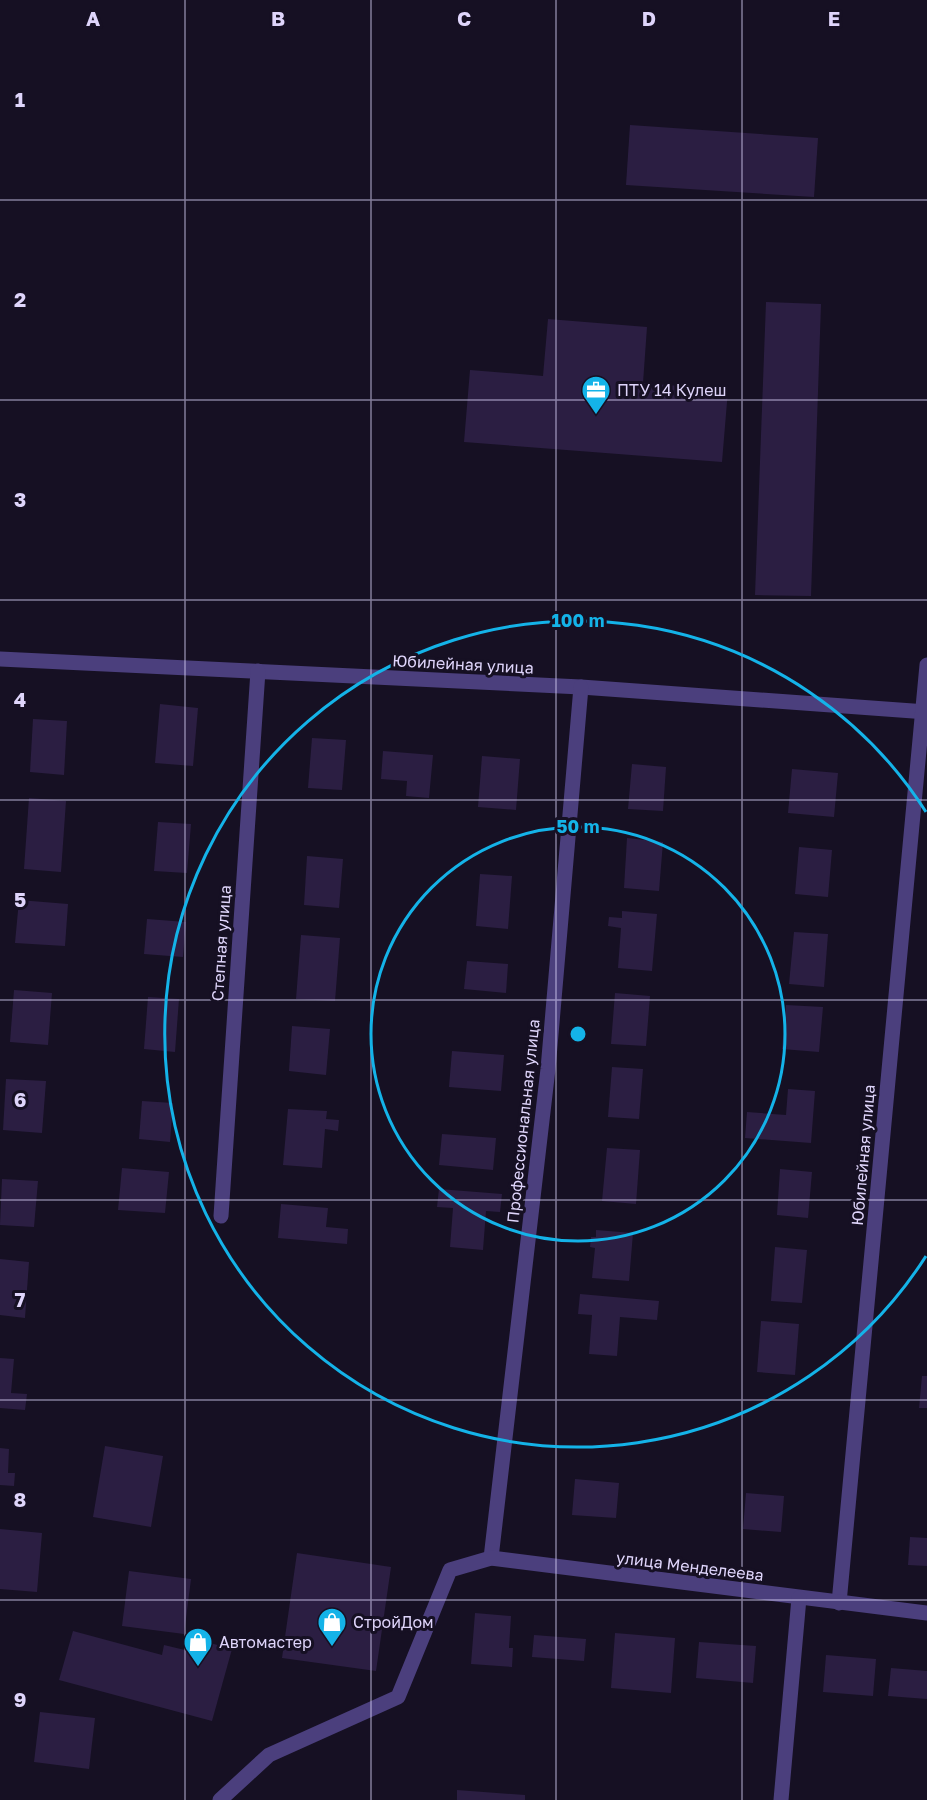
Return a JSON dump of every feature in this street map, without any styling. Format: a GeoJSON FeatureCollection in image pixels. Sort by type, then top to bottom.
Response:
{"type":"FeatureCollection","features":[{"type":"Feature","properties":{"kind":"street","name":"Юбилейная улица"},"geometry":{"type":"LineString","coordinates":[[0,659],[581,687],[925,711]]}},
{"type":"Feature","properties":{"kind":"street","name":"Юбилейная улица"},"geometry":{"type":"LineString","coordinates":[[839,1603],[925,711],[927,665]]}},
{"type":"Feature","properties":{"kind":"street","name":"Степная улица"},"geometry":{"type":"LineString","coordinates":[[221,1216],[258,671]]}},
{"type":"Feature","properties":{"kind":"street","name":"Профессиональная улица"},"geometry":{"type":"LineString","coordinates":[[491,1558],[548,1070],[581,687]]}},
{"type":"Feature","properties":{"kind":"street","name":"улица Менделеева"},"geometry":{"type":"LineString","coordinates":[[220,1800],[269,1755],[398,1697],[450,1570],[491,1558],[927,1613]]}},
{"type":"Feature","properties":{"kind":"street"},"geometry":{"type":"LineString","coordinates":[[781,1800],[799,1598]]}},
{"type":"Feature","properties":{"kind":"building"},"geometry":{"type":"Polygon","coordinates":[[[630,125],[818,138],[814,197],[626,185],[630,125]]]}},
{"type":"Feature","properties":{"kind":"building"},"geometry":{"type":"Polygon","coordinates":[[[766,302],[821,304],[811,596],[755,595],[766,302]]]}},
{"type":"Feature","properties":{"kind":"building","name":"ПТУ 14 Кулеш"},"geometry":{"type":"Polygon","coordinates":[[[548,319],[647,327],[643,383],[728,390],[722,462],[464,442],[470,370],[543,376],[548,319]]]}},
{"type":"Feature","properties":{"kind":"building"},"geometry":{"type":"Polygon","coordinates":[[[160,704],[198,708],[193,766],[155,763],[160,704]]]}},
{"type":"Feature","properties":{"kind":"building"},"geometry":{"type":"Polygon","coordinates":[[[33,719],[67,721],[64,775],[30,772],[33,719]]]}},
{"type":"Feature","properties":{"kind":"building"},"geometry":{"type":"Polygon","coordinates":[[[312,738],[346,740],[342,790],[308,788],[312,738]]]}},
{"type":"Feature","properties":{"kind":"building"},"geometry":{"type":"Polygon","coordinates":[[[383,751],[433,755],[429,798],[406,796],[407,781],[381,779],[383,751]]]}},
{"type":"Feature","properties":{"kind":"building"},"geometry":{"type":"Polygon","coordinates":[[[482,756],[520,759],[516,810],[478,807],[482,756]]]}},
{"type":"Feature","properties":{"kind":"building"},"geometry":{"type":"Polygon","coordinates":[[[632,764],[666,767],[663,811],[628,809],[632,764]]]}},
{"type":"Feature","properties":{"kind":"building"},"geometry":{"type":"Polygon","coordinates":[[[792,769],[838,773],[834,817],[788,813],[792,769]]]}},
{"type":"Feature","properties":{"kind":"building"},"geometry":{"type":"Polygon","coordinates":[[[29,798],[66,801],[61,872],[24,869],[29,798]]]}},
{"type":"Feature","properties":{"kind":"building"},"geometry":{"type":"Polygon","coordinates":[[[158,822],[191,824],[187,873],[154,871],[158,822]]]}},
{"type":"Feature","properties":{"kind":"building"},"geometry":{"type":"Polygon","coordinates":[[[627,838],[663,842],[659,891],[624,888],[627,838]]]}},
{"type":"Feature","properties":{"kind":"building"},"geometry":{"type":"Polygon","coordinates":[[[799,847],[832,850],[828,897],[795,894],[799,847]]]}},
{"type":"Feature","properties":{"kind":"building"},"geometry":{"type":"Polygon","coordinates":[[[307,856],[343,859],[339,908],[304,905],[307,856]]]}},
{"type":"Feature","properties":{"kind":"building"},"geometry":{"type":"Polygon","coordinates":[[[480,874],[512,876],[508,929],[476,926],[480,874]]]}},
{"type":"Feature","properties":{"kind":"building"},"geometry":{"type":"Polygon","coordinates":[[[19,900],[68,904],[65,946],[15,943],[19,900]]]}},
{"type":"Feature","properties":{"kind":"building"},"geometry":{"type":"Polygon","coordinates":[[[622,911],[657,914],[652,971],[618,968],[621,928],[608,926],[609,917],[622,918],[622,911]]]}},
{"type":"Feature","properties":{"kind":"building"},"geometry":{"type":"Polygon","coordinates":[[[147,919],[186,922],[183,957],[144,954],[147,919]]]}},
{"type":"Feature","properties":{"kind":"building"},"geometry":{"type":"Polygon","coordinates":[[[794,932],[828,934],[824,987],[789,984],[794,932]]]}},
{"type":"Feature","properties":{"kind":"building"},"geometry":{"type":"Polygon","coordinates":[[[301,935],[340,938],[335,1001],[296,999],[301,935]]]}},
{"type":"Feature","properties":{"kind":"building"},"geometry":{"type":"Polygon","coordinates":[[[467,961],[508,964],[506,993],[464,989],[467,961]]]}},
{"type":"Feature","properties":{"kind":"building"},"geometry":{"type":"Polygon","coordinates":[[[14,990],[52,993],[48,1045],[10,1042],[14,990]]]}},
{"type":"Feature","properties":{"kind":"building"},"geometry":{"type":"Polygon","coordinates":[[[615,993],[650,996],[646,1046],[611,1044],[615,993]]]}},
{"type":"Feature","properties":{"kind":"building"},"geometry":{"type":"Polygon","coordinates":[[[148,997],[179,999],[175,1052],[144,1049],[148,997]]]}},
{"type":"Feature","properties":{"kind":"building"},"geometry":{"type":"Polygon","coordinates":[[[786,1005],[823,1007],[819,1052],[782,1049],[786,1005]]]}},
{"type":"Feature","properties":{"kind":"building"},"geometry":{"type":"Polygon","coordinates":[[[292,1026],[330,1029],[326,1075],[289,1071],[292,1026]]]}},
{"type":"Feature","properties":{"kind":"building"},"geometry":{"type":"Polygon","coordinates":[[[452,1051],[504,1055],[501,1091],[449,1087],[452,1051]]]}},
{"type":"Feature","properties":{"kind":"building"},"geometry":{"type":"Polygon","coordinates":[[[612,1067],[643,1069],[639,1119],[608,1117],[612,1067]]]}},
{"type":"Feature","properties":{"kind":"building"},"geometry":{"type":"Polygon","coordinates":[[[6,1079],[46,1081],[42,1133],[3,1130],[6,1079]]]}},
{"type":"Feature","properties":{"kind":"building"},"geometry":{"type":"Polygon","coordinates":[[[788,1089],[815,1091],[811,1143],[745,1138],[747,1112],[786,1115],[788,1089]]]}},
{"type":"Feature","properties":{"kind":"building"},"geometry":{"type":"Polygon","coordinates":[[[142,1101],[173,1103],[170,1142],[139,1139],[142,1101]]]}},
{"type":"Feature","properties":{"kind":"building"},"geometry":{"type":"Polygon","coordinates":[[[288,1109],[327,1111],[326,1119],[339,1120],[338,1131],[325,1129],[322,1168],[283,1165],[288,1109]]]}},
{"type":"Feature","properties":{"kind":"building"},"geometry":{"type":"Polygon","coordinates":[[[442,1134],[496,1138],[493,1170],[439,1165],[442,1134]]]}},
{"type":"Feature","properties":{"kind":"building"},"geometry":{"type":"Polygon","coordinates":[[[607,1148],[640,1150],[636,1204],[602,1201],[607,1148]]]}},
{"type":"Feature","properties":{"kind":"building"},"geometry":{"type":"Polygon","coordinates":[[[122,1168],[169,1172],[165,1213],[118,1210],[122,1168]]]}},
{"type":"Feature","properties":{"kind":"building"},"geometry":{"type":"Polygon","coordinates":[[[780,1169],[812,1172],[808,1218],[777,1215],[780,1169]]]}},
{"type":"Feature","properties":{"kind":"building"},"geometry":{"type":"Polygon","coordinates":[[[2,1179],[38,1181],[34,1227],[0,1225],[2,1179]]]}},
{"type":"Feature","properties":{"kind":"building"},"geometry":{"type":"Polygon","coordinates":[[[439,1189],[502,1194],[500,1212],[486,1211],[483,1250],[450,1247],[453,1208],[437,1207],[439,1189]]]}},
{"type":"Feature","properties":{"kind":"building"},"geometry":{"type":"Polygon","coordinates":[[[281,1204],[328,1208],[326,1227],[348,1229],[347,1244],[278,1238],[281,1204]]]}},
{"type":"Feature","properties":{"kind":"building"},"geometry":{"type":"Polygon","coordinates":[[[596,1230],[633,1233],[629,1281],[592,1278],[595,1248],[590,1247],[591,1237],[596,1237],[596,1230]]]}},
{"type":"Feature","properties":{"kind":"building"},"geometry":{"type":"Polygon","coordinates":[[[775,1247],[807,1250],[802,1303],[771,1301],[775,1247]]]}},
{"type":"Feature","properties":{"kind":"building"},"geometry":{"type":"Polygon","coordinates":[[[0,1259],[29,1262],[25,1318],[0,1315],[0,1259]]]}},
{"type":"Feature","properties":{"kind":"building"},"geometry":{"type":"Polygon","coordinates":[[[580,1294],[659,1301],[657,1320],[620,1317],[617,1356],[589,1354],[592,1315],[578,1314],[580,1294]]]}},
{"type":"Feature","properties":{"kind":"building"},"geometry":{"type":"Polygon","coordinates":[[[761,1321],[799,1324],[795,1375],[757,1372],[761,1321]]]}},
{"type":"Feature","properties":{"kind":"building"},"geometry":{"type":"Polygon","coordinates":[[[0,1358],[14,1359],[11,1393],[27,1394],[25,1410],[0,1408],[0,1358]]]}},
{"type":"Feature","properties":{"kind":"building"},"geometry":{"type":"Polygon","coordinates":[[[922,1376],[927,1376],[927,1408],[919,1408],[922,1376]]]}},
{"type":"Feature","properties":{"kind":"building"},"geometry":{"type":"Polygon","coordinates":[[[105,1446],[163,1456],[151,1527],[93,1517],[105,1446]]]}},
{"type":"Feature","properties":{"kind":"building"},"geometry":{"type":"Polygon","coordinates":[[[0,1448],[9,1449],[8,1473],[15,1473],[14,1486],[0,1485],[0,1448]]]}},
{"type":"Feature","properties":{"kind":"building"},"geometry":{"type":"Polygon","coordinates":[[[575,1479],[619,1483],[616,1518],[572,1515],[575,1479]]]}},
{"type":"Feature","properties":{"kind":"building"},"geometry":{"type":"Polygon","coordinates":[[[746,1493],[784,1496],[781,1532],[743,1529],[746,1493]]]}},
{"type":"Feature","properties":{"kind":"building"},"geometry":{"type":"Polygon","coordinates":[[[0,1529],[42,1533],[37,1592],[0,1589],[0,1529]]]}},
{"type":"Feature","properties":{"kind":"building"},"geometry":{"type":"Polygon","coordinates":[[[910,1537],[927,1538],[927,1566],[908,1565],[910,1537]]]}},
{"type":"Feature","properties":{"kind":"building"},"geometry":{"type":"Polygon","coordinates":[[[297,1553],[391,1567],[376,1671],[282,1658],[297,1553]]]}},
{"type":"Feature","properties":{"kind":"building"},"geometry":{"type":"Polygon","coordinates":[[[129,1571],[191,1579],[184,1634],[122,1626],[129,1571]]]}},
{"type":"Feature","properties":{"kind":"building"},"geometry":{"type":"Polygon","coordinates":[[[475,1613],[511,1616],[509,1648],[513,1648],[512,1667],[471,1664],[475,1613]]]}},
{"type":"Feature","properties":{"kind":"building"},"geometry":{"type":"Polygon","coordinates":[[[73,1631],[162,1655],[164,1645],[189,1651],[192,1638],[232,1649],[212,1721],[59,1680],[73,1631]]]}},
{"type":"Feature","properties":{"kind":"building"},"geometry":{"type":"Polygon","coordinates":[[[615,1633],[675,1638],[671,1693],[611,1688],[615,1633]]]}},
{"type":"Feature","properties":{"kind":"building"},"geometry":{"type":"Polygon","coordinates":[[[534,1635],[586,1639],[584,1661],[532,1657],[534,1635]]]}},
{"type":"Feature","properties":{"kind":"building"},"geometry":{"type":"Polygon","coordinates":[[[699,1642],[756,1646],[753,1683],[696,1678],[699,1642]]]}},
{"type":"Feature","properties":{"kind":"building"},"geometry":{"type":"Polygon","coordinates":[[[826,1655],[876,1659],[873,1696],[823,1692],[826,1655]]]}},
{"type":"Feature","properties":{"kind":"building"},"geometry":{"type":"Polygon","coordinates":[[[891,1668],[927,1671],[927,1699],[888,1696],[891,1668]]]}},
{"type":"Feature","properties":{"kind":"building"},"geometry":{"type":"Polygon","coordinates":[[[40,1712],[95,1718],[89,1769],[34,1762],[40,1712]]]}},
{"type":"Feature","properties":{"kind":"building"},"geometry":{"type":"Polygon","coordinates":[[[457,1790],[525,1795],[525,1800],[457,1800],[457,1790]]]}},
{"type":"Feature","properties":{"kind":"place","name":"ПТУ 14 Кулеш"},"geometry":{"type":"Point","coordinates":[596,416]}},
{"type":"Feature","properties":{"kind":"place","name":"СтройДом"},"geometry":{"type":"Point","coordinates":[332,1648]}},
{"type":"Feature","properties":{"kind":"place","name":"Автомастер"},"geometry":{"type":"Point","coordinates":[198,1668]}}]}
